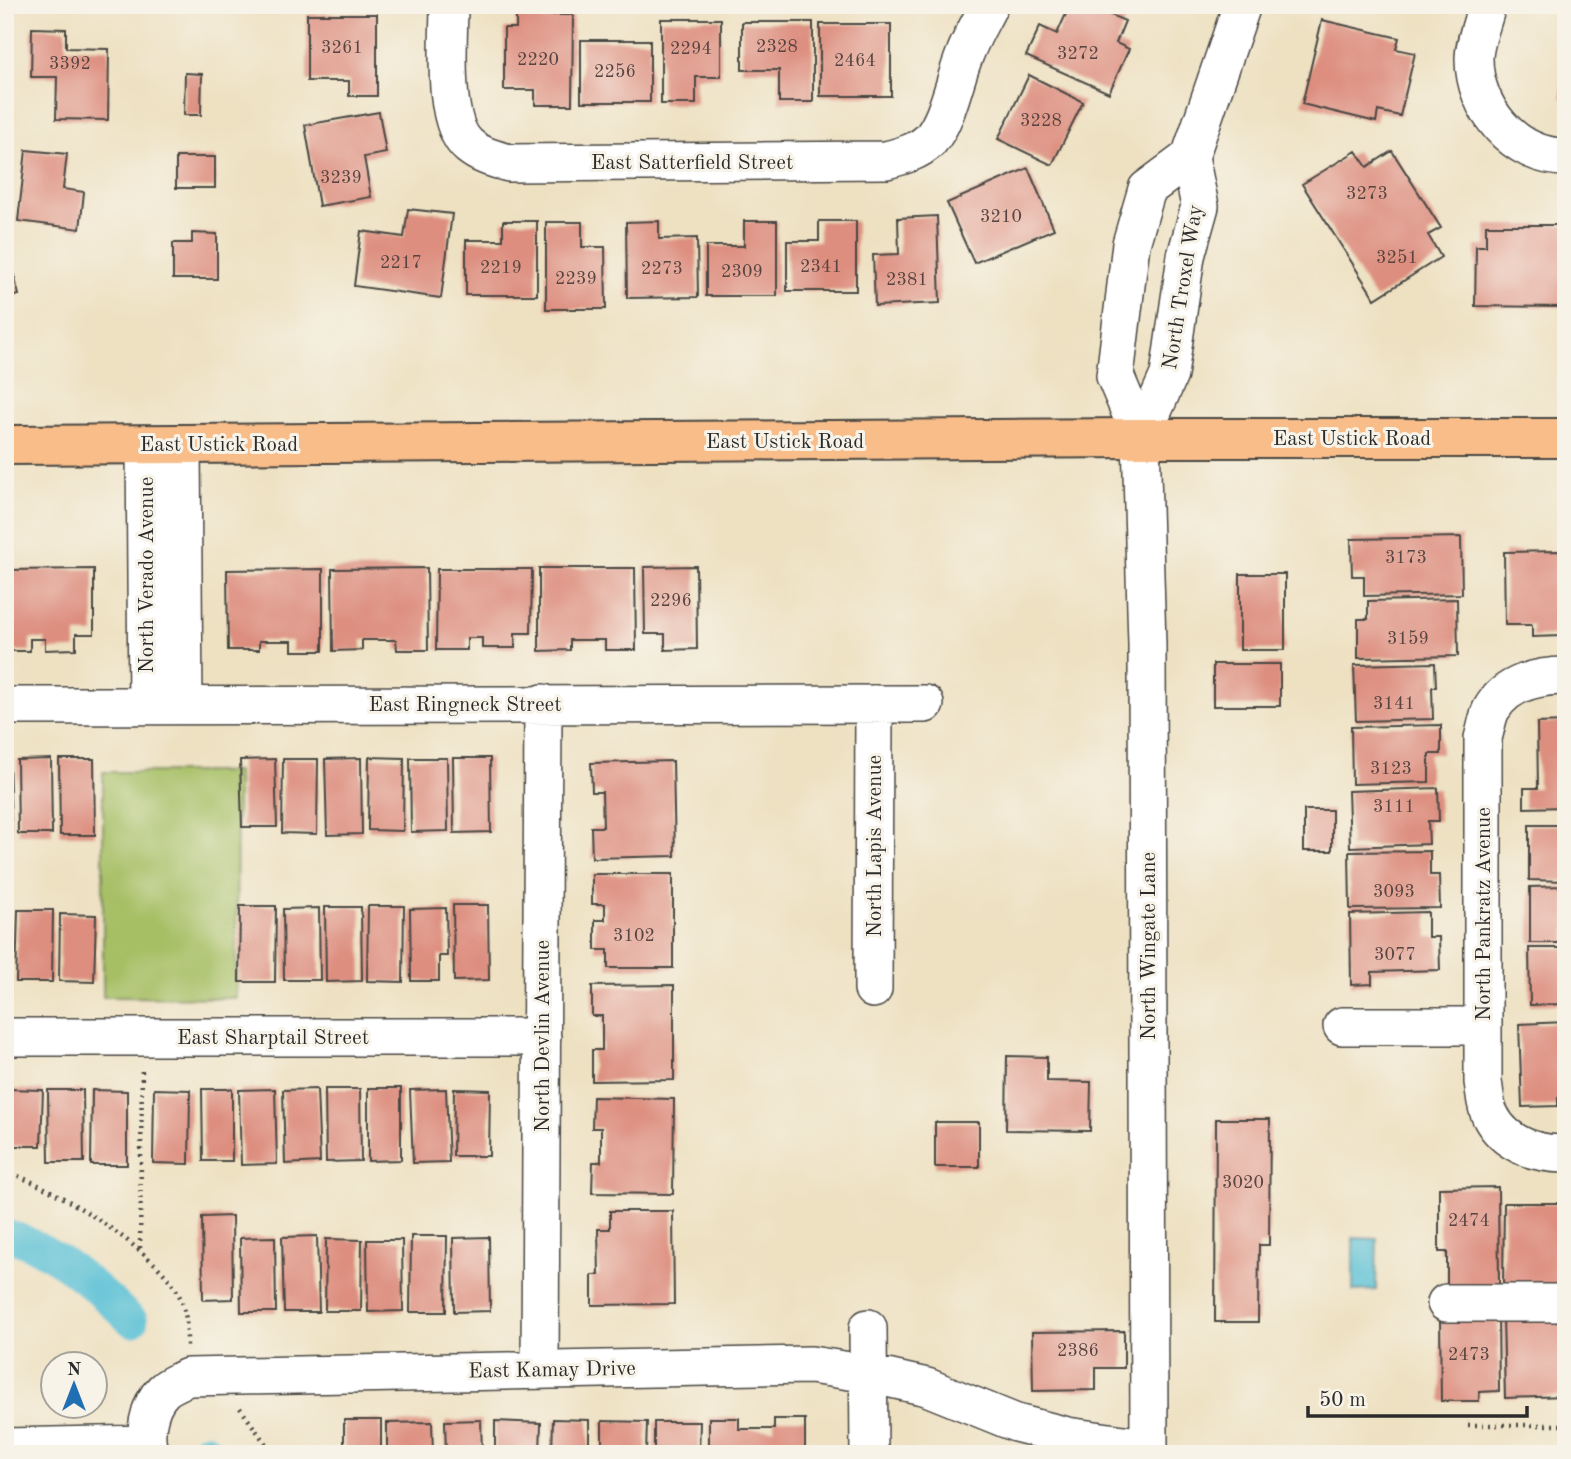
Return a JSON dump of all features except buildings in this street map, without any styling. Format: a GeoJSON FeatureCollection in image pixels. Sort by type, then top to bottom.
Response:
{"type":"FeatureCollection","features":[{"type":"Feature","properties":{"kind":"main road","name":"East Ustick Road"},"geometry":{"type":"LineString","coordinates":[[5,445],[1566,438]]}},
{"type":"Feature","properties":{"kind":"street","name":"East Satterfield Street"},"geometry":{"type":"LineString","coordinates":[[449,5],[450,106],[455,128],[469,146],[487,157],[509,163],[886,160],[917,150],[929,141],[938,128],[965,53],[989,5]]}},
{"type":"Feature","properties":{"kind":"street"},"geometry":{"type":"LineString","coordinates":[[1140,438],[1115,376],[1131,244],[1147,189],[1190,157],[1242,5]]}},
{"type":"Feature","properties":{"kind":"street"},"geometry":{"type":"LineString","coordinates":[[1479,7],[1474,55],[1475,80],[1485,106],[1507,135],[1533,149],[1566,157]]}},
{"type":"Feature","properties":{"kind":"street","name":"North Troxel Way"},"geometry":{"type":"LineString","coordinates":[[1140,438],[1169,375],[1186,256],[1200,206],[1190,157]]}},
{"type":"Feature","properties":{"kind":"street","name":"North Wingate Lane"},"geometry":{"type":"LineString","coordinates":[[1140,438],[1147,644],[1140,1450]]}},
{"type":"Feature","properties":{"kind":"street","name":"North Verado Avenue"},"geometry":{"type":"LineString","coordinates":[[147,705],[163,445]]}},
{"type":"Feature","properties":{"kind":"street","name":"North Verado Avenue"},"geometry":{"type":"LineString","coordinates":[[163,445],[184,705]]}},
{"type":"Feature","properties":{"kind":"street","name":"North Pankratz Avenue"},"geometry":{"type":"LineString","coordinates":[[1566,676],[1548,676],[1525,682],[1507,692],[1492,710],[1483,738],[1483,1082],[1489,1114],[1507,1137],[1534,1151],[1566,1154]]}},
{"type":"Feature","properties":{"kind":"street","name":"North Devlin Avenue"},"geometry":{"type":"LineString","coordinates":[[540,1369],[543,703]]}},
{"type":"Feature","properties":{"kind":"street","name":"North Lapis Avenue"},"geometry":{"type":"LineString","coordinates":[[873,989],[874,704]]}},
{"type":"Feature","properties":{"kind":"street","name":"East Ringneck Street"},"geometry":{"type":"LineString","coordinates":[[5,706],[925,704]]}},
{"type":"Feature","properties":{"kind":"street"},"geometry":{"type":"LineString","coordinates":[[1342,1026],[1483,1026]]}},
{"type":"Feature","properties":{"kind":"street","name":"East Sharptail Street"},"geometry":{"type":"LineString","coordinates":[[5,1037],[542,1038]]}},
{"type":"Feature","properties":{"kind":"street"},"geometry":{"type":"LineString","coordinates":[[1446,1303],[1566,1303]]}},
{"type":"Feature","properties":{"kind":"street"},"geometry":{"type":"LineString","coordinates":[[868,1328],[869,1454]]}},
{"type":"Feature","properties":{"kind":"street","name":"East Kamay Drive"},"geometry":{"type":"LineString","coordinates":[[5,1447],[148,1449],[150,1412],[163,1390],[188,1377],[811,1365],[927,1387],[1016,1423],[1140,1450]]}},
{"type":"Feature","properties":{"kind":"path"},"geometry":{"type":"LineString","coordinates":[[140,1249],[142,1037]]}},
{"type":"Feature","properties":{"kind":"path"},"geometry":{"type":"LineString","coordinates":[[5,1172],[54,1193],[140,1249],[153,1261],[178,1292],[185,1310],[188,1348]]}},
{"type":"Feature","properties":{"kind":"path"},"geometry":{"type":"LineString","coordinates":[[236,1398],[238,1405],[273,1454]]}},
{"type":"Feature","properties":{"kind":"path"},"geometry":{"type":"LineString","coordinates":[[1468,1425],[1566,1425]]}},
{"type":"Feature","properties":{"kind":"green space"},"geometry":{"type":"Polygon","coordinates":[[[103,772],[237,772],[236,998],[103,997],[103,772]]]}},
{"type":"Feature","properties":{"kind":"water"},"geometry":{"type":"Polygon","coordinates":[[[1353,1238],[1377,1239],[1376,1290],[1353,1291],[1353,1238]]]}},
{"type":"Feature","properties":{"kind":"waterway"},"geometry":{"type":"LineString","coordinates":[[5,1235],[24,1241],[58,1259],[89,1282],[132,1321]]}},
{"type":"Feature","properties":{"kind":"waterway"},"geometry":{"type":"LineString","coordinates":[[206,1449],[209,1454]]}}]}
